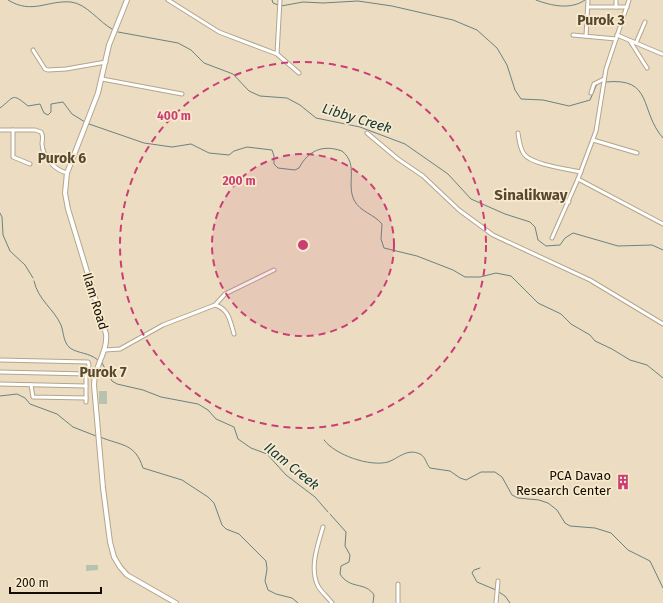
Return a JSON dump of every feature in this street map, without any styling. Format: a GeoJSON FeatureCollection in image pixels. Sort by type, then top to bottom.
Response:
{"type":"FeatureCollection","features":[{"type":"Feature","properties":{"kind":"street","name":"Ilam Road"},"geometry":{"type":"LineString","coordinates":[[127,0],[111,39],[102,79],[67,173],[65,186],[66,201],[106,334],[105,350],[95,374],[94,391],[103,488],[113,553],[120,567],[128,575],[176,603]]}},
{"type":"Feature","properties":{"kind":"street"},"geometry":{"type":"LineString","coordinates":[[168,0],[219,32],[277,54],[299,73]]}},
{"type":"Feature","properties":{"kind":"street"},"geometry":{"type":"LineString","coordinates":[[277,54],[280,0]]}},
{"type":"Feature","properties":{"kind":"street"},"geometry":{"type":"LineString","coordinates":[[586,36],[588,0]]}},
{"type":"Feature","properties":{"kind":"street"},"geometry":{"type":"LineString","coordinates":[[616,0],[616,7]]}},
{"type":"Feature","properties":{"kind":"street"},"geometry":{"type":"LineString","coordinates":[[552,238],[569,202],[593,140],[598,123],[604,79],[629,0]]}},
{"type":"Feature","properties":{"kind":"street"},"geometry":{"type":"LineString","coordinates":[[588,7],[627,7]]}},
{"type":"Feature","properties":{"kind":"street"},"geometry":{"type":"LineString","coordinates":[[636,43],[645,22]]}},
{"type":"Feature","properties":{"kind":"street"},"geometry":{"type":"LineString","coordinates":[[573,35],[616,39]]}},
{"type":"Feature","properties":{"kind":"street"},"geometry":{"type":"LineString","coordinates":[[617,35],[662,54]]}},
{"type":"Feature","properties":{"kind":"street"},"geometry":{"type":"LineString","coordinates":[[630,41],[647,68]]}},
{"type":"Feature","properties":{"kind":"street"},"geometry":{"type":"LineString","coordinates":[[33,50],[45,69],[48,70],[60,70],[106,62]]}},
{"type":"Feature","properties":{"kind":"street"},"geometry":{"type":"LineString","coordinates":[[102,79],[182,94]]}},
{"type":"Feature","properties":{"kind":"street"},"geometry":{"type":"LineString","coordinates":[[590,93],[594,84],[604,79]]}},
{"type":"Feature","properties":{"kind":"street"},"geometry":{"type":"LineString","coordinates":[[0,130],[36,130],[41,132],[43,148],[49,160],[57,169],[67,173]]}},
{"type":"Feature","properties":{"kind":"street"},"geometry":{"type":"LineString","coordinates":[[12,130],[13,157],[30,164]]}},
{"type":"Feature","properties":{"kind":"street"},"geometry":{"type":"LineString","coordinates":[[366,133],[398,159],[423,176],[459,210],[493,235],[590,280],[663,324]]}},
{"type":"Feature","properties":{"kind":"street"},"geometry":{"type":"LineString","coordinates":[[518,133],[522,151],[530,159],[581,172]]}},
{"type":"Feature","properties":{"kind":"street"},"geometry":{"type":"LineString","coordinates":[[593,140],[637,153]]}},
{"type":"Feature","properties":{"kind":"street"},"geometry":{"type":"LineString","coordinates":[[578,179],[663,224]]}},
{"type":"Feature","properties":{"kind":"street"},"geometry":{"type":"LineString","coordinates":[[548,197],[569,202]]}},
{"type":"Feature","properties":{"kind":"street"},"geometry":{"type":"LineString","coordinates":[[105,350],[113,351],[163,325],[216,305],[225,294],[274,270]]}},
{"type":"Feature","properties":{"kind":"street"},"geometry":{"type":"LineString","coordinates":[[216,305],[227,312],[234,334]]}},
{"type":"Feature","properties":{"kind":"street"},"geometry":{"type":"LineString","coordinates":[[0,360],[86,362],[89,365],[86,386],[86,402]]}},
{"type":"Feature","properties":{"kind":"street"},"geometry":{"type":"LineString","coordinates":[[0,372],[87,374]]}},
{"type":"Feature","properties":{"kind":"street"},"geometry":{"type":"LineString","coordinates":[[0,384],[86,386]]}},
{"type":"Feature","properties":{"kind":"street"},"geometry":{"type":"LineString","coordinates":[[31,385],[33,397],[86,398]]}},
{"type":"Feature","properties":{"kind":"street"},"geometry":{"type":"LineString","coordinates":[[323,527],[316,552],[315,574],[317,586],[332,603]]}},
{"type":"Feature","properties":{"kind":"street"},"geometry":{"type":"LineString","coordinates":[[496,603],[498,581]]}},
{"type":"Feature","properties":{"kind":"street"},"geometry":{"type":"LineString","coordinates":[[398,584],[398,603]]}},
{"type":"Feature","properties":{"kind":"green space"},"geometry":{"type":"Polygon","coordinates":[[[99,391],[107,391],[107,404],[99,404],[99,391]]]}},
{"type":"Feature","properties":{"kind":"green space"},"geometry":{"type":"Polygon","coordinates":[[[86,565],[98,565],[98,570],[86,571],[86,565]]]}},
{"type":"Feature","properties":{"kind":"waterway","name":"Libby Creek"},"geometry":{"type":"LineString","coordinates":[[8,0],[17,4],[32,7],[62,2],[77,3],[112,29]]}},
{"type":"Feature","properties":{"kind":"waterway"},"geometry":{"type":"LineString","coordinates":[[272,0],[273,3],[278,5]]}},
{"type":"Feature","properties":{"kind":"waterway"},"geometry":{"type":"LineString","coordinates":[[536,0],[561,6],[574,5],[585,0]]}},
{"type":"Feature","properties":{"kind":"waterway"},"geometry":{"type":"LineString","coordinates":[[281,6],[303,2],[323,3],[358,1],[392,6],[453,20],[477,30],[497,48],[507,65],[515,90],[521,99],[543,100],[569,106],[590,100],[597,84]]}},
{"type":"Feature","properties":{"kind":"waterway","name":"Libby Creek"},"geometry":{"type":"LineString","coordinates":[[118,32],[178,43],[191,50],[204,63],[233,74],[249,91],[260,96],[287,98],[300,105],[316,118],[360,127],[405,144],[448,174],[471,199],[505,214],[530,222],[535,227],[538,240],[546,246],[560,245],[565,238],[573,233],[618,246],[652,245],[663,250]]}},
{"type":"Feature","properties":{"kind":"waterway"},"geometry":{"type":"LineString","coordinates":[[606,82],[621,82],[632,85],[639,90],[644,98],[656,128],[663,138]]}},
{"type":"Feature","properties":{"kind":"waterway"},"geometry":{"type":"LineString","coordinates":[[0,108],[11,99],[16,98],[28,106],[40,104],[44,113],[48,115],[51,112],[51,104],[63,102],[72,114],[85,122]]}},
{"type":"Feature","properties":{"kind":"waterway"},"geometry":{"type":"LineString","coordinates":[[89,124],[144,143],[172,147],[191,144],[209,153],[229,155],[234,151],[247,147],[272,150],[274,164],[278,168],[295,170],[299,168],[307,157],[316,150],[328,148],[342,151],[350,162],[351,187],[354,200],[363,210],[382,224],[381,239],[384,248],[417,256],[453,270],[465,277],[480,277],[496,273],[511,276],[538,303],[561,314],[571,324],[590,335],[595,341],[630,360],[647,365],[663,378]]}},
{"type":"Feature","properties":{"kind":"waterway","name":"Ilam Creek"},"geometry":{"type":"LineString","coordinates":[[0,213],[2,217],[3,235],[10,251],[25,265],[33,278]]}},
{"type":"Feature","properties":{"kind":"waterway","name":"Ilam Creek"},"geometry":{"type":"LineString","coordinates":[[34,281],[42,299],[58,319],[68,346],[73,350],[98,360]]}},
{"type":"Feature","properties":{"kind":"waterway","name":"Ilam Creek"},"geometry":{"type":"LineString","coordinates":[[102,363],[112,381],[117,384],[143,390],[161,397],[198,404],[208,410],[216,419],[234,427],[238,439],[251,448],[267,454],[286,475],[315,497],[328,512]]}},
{"type":"Feature","properties":{"kind":"waterway"},"geometry":{"type":"LineString","coordinates":[[0,396],[17,394],[25,398],[30,404],[57,414],[73,427],[96,436]]}},
{"type":"Feature","properties":{"kind":"waterway"},"geometry":{"type":"LineString","coordinates":[[100,437],[127,446],[136,454],[143,468],[182,480],[208,497],[214,503],[222,525],[226,529],[239,534],[266,561],[267,569],[265,581],[268,590],[276,594],[292,598],[298,603]]}},
{"type":"Feature","properties":{"kind":"waterway"},"geometry":{"type":"LineString","coordinates":[[324,440],[344,455],[372,463],[388,462],[403,454],[415,452],[424,457],[430,468],[450,471],[466,480],[481,472],[495,472],[502,477],[512,495],[518,498],[539,500],[548,503],[557,510],[565,523],[570,526],[595,528],[611,533],[628,550],[650,561],[663,588]]}},
{"type":"Feature","properties":{"kind":"waterway","name":"Ilam Creek"},"geometry":{"type":"LineString","coordinates":[[330,514],[346,532],[345,546],[350,555],[349,562],[341,566],[340,574],[348,582],[362,586],[370,591],[374,595],[373,603]]}},
{"type":"Feature","properties":{"kind":"waterway"},"geometry":{"type":"LineString","coordinates":[[480,568],[474,570],[472,573],[477,582],[496,590]]}},
{"type":"Feature","properties":{"kind":"waterway"},"geometry":{"type":"LineString","coordinates":[[499,592],[505,596],[510,603]]}},
{"type":"Feature","properties":{"kind":"place","name":"PCA Davao Research Center"},"geometry":{"type":"Point","coordinates":[623,482]}},
{"type":"Feature","properties":{"kind":"district","name":"Purok 3"},"geometry":{"type":"Point","coordinates":[601,20]}},
{"type":"Feature","properties":{"kind":"district","name":"Purok 6"},"geometry":{"type":"Point","coordinates":[62,158]}},
{"type":"Feature","properties":{"kind":"district","name":"Sinalikway"},"geometry":{"type":"Point","coordinates":[531,195]}},
{"type":"Feature","properties":{"kind":"district","name":"Purok 7"},"geometry":{"type":"Point","coordinates":[103,372]}}]}
